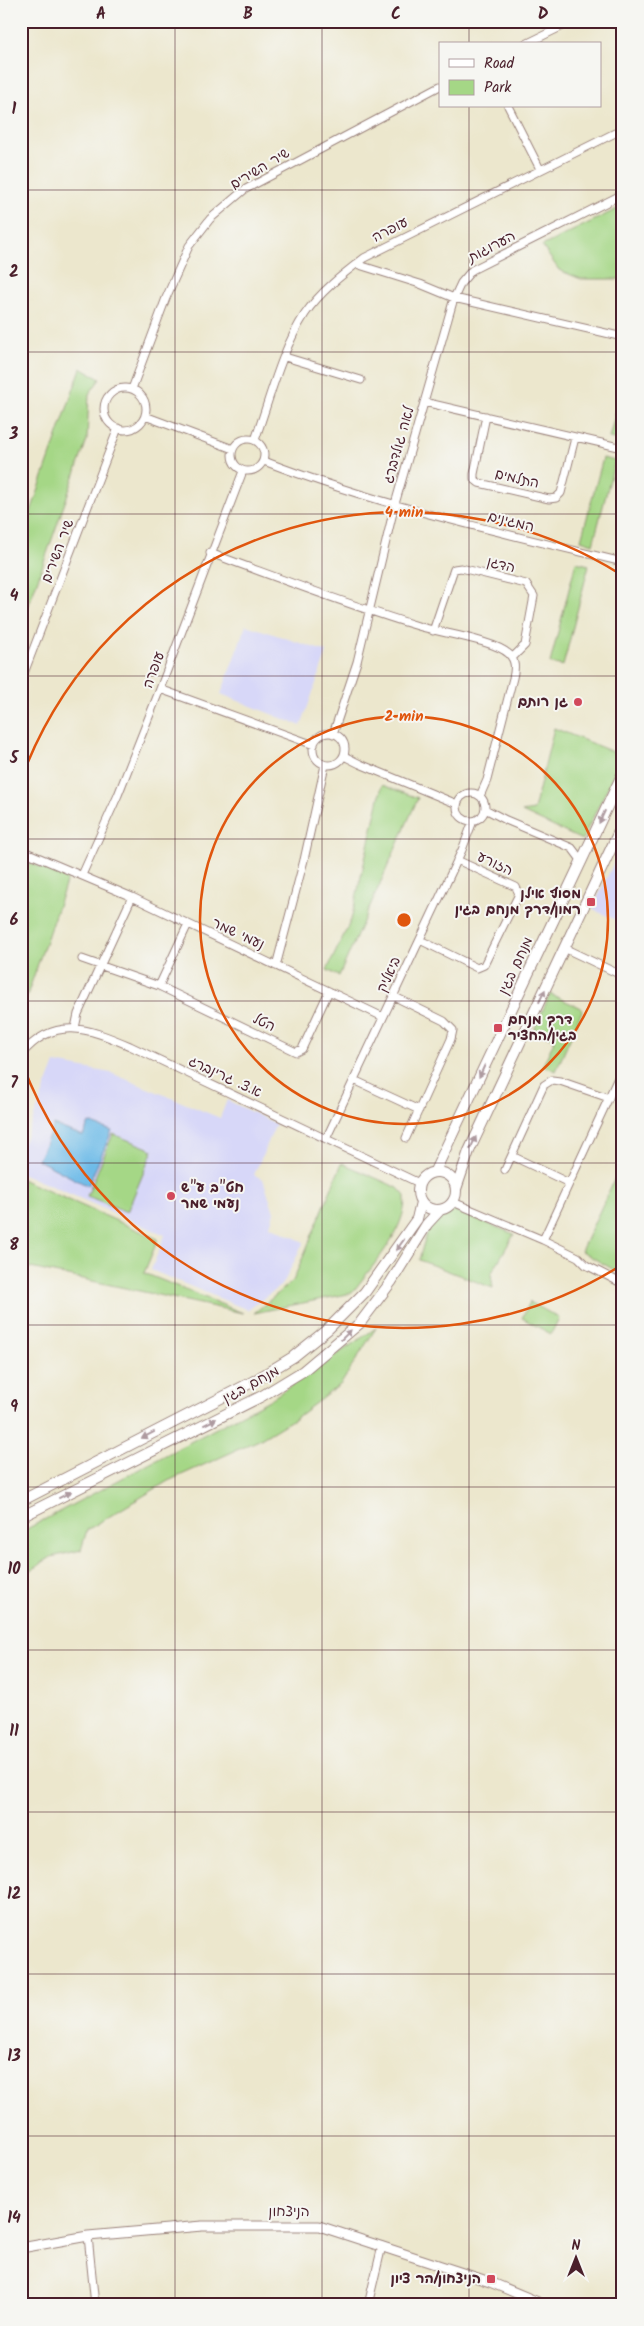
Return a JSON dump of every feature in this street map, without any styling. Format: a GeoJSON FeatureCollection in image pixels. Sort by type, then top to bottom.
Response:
{"type":"FeatureCollection","features":[{"type":"Feature","properties":{"kind":"main road","name":"מנחם בגין"},"geometry":{"type":"LineString","coordinates":[[435,1171],[623,774]]}},
{"type":"Feature","properties":{"kind":"main road"},"geometry":{"type":"LineString","coordinates":[[456,1189],[451,1177],[442,1172],[435,1171],[423,1177],[417,1190],[421,1202],[429,1209],[440,1210],[453,1202],[469,1151],[623,823]]}},
{"type":"Feature","properties":{"kind":"main road","name":"מנחם בגין"},"geometry":{"type":"LineString","coordinates":[[21,1501],[254,1381],[293,1357],[328,1328],[365,1292],[413,1226],[417,1219],[421,1202]]}},
{"type":"Feature","properties":{"kind":"main road","name":"מנחם בגין"},"geometry":{"type":"LineString","coordinates":[[21,1517],[262,1396],[303,1371],[360,1323],[391,1282],[428,1224],[440,1210]]}},
{"type":"Feature","properties":{"kind":"street"},"geometry":{"type":"LineString","coordinates":[[530,42],[573,21]]}},
{"type":"Feature","properties":{"kind":"street","name":"שיר השירים"},"geometry":{"type":"LineString","coordinates":[[132,389],[166,298],[189,246],[210,220],[244,190],[439,87]]}},
{"type":"Feature","properties":{"kind":"street"},"geometry":{"type":"LineString","coordinates":[[509,108],[540,169]]}},
{"type":"Feature","properties":{"kind":"street","name":"עופרה"},"geometry":{"type":"LineString","coordinates":[[255,440],[294,334],[306,312],[342,275],[379,250],[623,128]]}},
{"type":"Feature","properties":{"kind":"street","name":"הערוגות"},"geometry":{"type":"LineString","coordinates":[[424,402],[454,298],[461,283],[472,270],[623,194]]}},
{"type":"Feature","properties":{"kind":"street"},"geometry":{"type":"LineString","coordinates":[[356,264],[420,284],[454,298],[623,337]]}},
{"type":"Feature","properties":{"kind":"street"},"geometry":{"type":"LineString","coordinates":[[285,357],[361,380]]}},
{"type":"Feature","properties":{"kind":"street"},"geometry":{"type":"LineString","coordinates":[[132,389],[143,398],[146,404],[145,416],[134,428],[127,430],[118,428],[108,421],[105,414],[106,400],[117,390],[132,389]]}},
{"type":"Feature","properties":{"kind":"street"},"geometry":{"type":"LineString","coordinates":[[424,402],[623,448]]}},
{"type":"Feature","properties":{"kind":"street","name":"לאה גולדברג"},"geometry":{"type":"LineString","coordinates":[[333,734],[357,662],[395,504],[424,402]]}},
{"type":"Feature","properties":{"kind":"street"},"geometry":{"type":"LineString","coordinates":[[145,416],[233,449]]}},
{"type":"Feature","properties":{"kind":"street","name":"התלמים"},"geometry":{"type":"LineString","coordinates":[[486,416],[474,474],[474,479],[479,483],[549,499],[556,498],[561,493],[575,438]]}},
{"type":"Feature","properties":{"kind":"street","name":"שיר השירים"},"geometry":{"type":"LineString","coordinates":[[21,682],[118,428]]}},
{"type":"Feature","properties":{"kind":"street"},"geometry":{"type":"LineString","coordinates":[[241,440],[255,440],[262,446],[264,461],[256,470],[243,471],[233,461],[233,449],[241,440]]}},
{"type":"Feature","properties":{"kind":"street","name":"המגינים"},"geometry":{"type":"LineString","coordinates":[[264,461],[319,482],[448,519],[623,562]]}},
{"type":"Feature","properties":{"kind":"street","name":"עופרה"},"geometry":{"type":"LineString","coordinates":[[82,875],[118,795],[243,471]]}},
{"type":"Feature","properties":{"kind":"street"},"geometry":{"type":"LineString","coordinates":[[210,553],[369,611],[433,631],[497,646],[512,658],[515,665],[513,678],[487,780],[480,796],[485,809],[572,848],[581,860]]}},
{"type":"Feature","properties":{"kind":"street","name":"הדגן"},"geometry":{"type":"LineString","coordinates":[[433,631],[454,568],[461,568],[526,584],[534,596],[525,645],[512,658]]}},
{"type":"Feature","properties":{"kind":"street"},"geometry":{"type":"LineString","coordinates":[[160,689],[314,745]]}},
{"type":"Feature","properties":{"kind":"street"},"geometry":{"type":"LineString","coordinates":[[333,734],[344,743],[344,756],[338,763],[325,765],[316,758],[314,745],[321,736],[333,734]]}},
{"type":"Feature","properties":{"kind":"street"},"geometry":{"type":"LineString","coordinates":[[344,756],[457,804]]}},
{"type":"Feature","properties":{"kind":"street"},"geometry":{"type":"LineString","coordinates":[[276,966],[304,860],[325,765]]}},
{"type":"Feature","properties":{"kind":"street"},"geometry":{"type":"LineString","coordinates":[[457,804],[466,794],[480,796]]}},
{"type":"Feature","properties":{"kind":"street"},"geometry":{"type":"LineString","coordinates":[[457,804],[460,816],[473,821],[481,817],[506,820]]}},
{"type":"Feature","properties":{"kind":"street"},"geometry":{"type":"LineString","coordinates":[[481,817],[485,809]]}},
{"type":"Feature","properties":{"kind":"street","name":"ביאליק"},"geometry":{"type":"LineString","coordinates":[[326,1139],[457,860],[473,821]]}},
{"type":"Feature","properties":{"kind":"street"},"geometry":{"type":"LineString","coordinates":[[572,848],[589,844]]}},
{"type":"Feature","properties":{"kind":"street","name":"נעמי שמר"},"geometry":{"type":"LineString","coordinates":[[21,850],[132,897],[383,1017]]}},
{"type":"Feature","properties":{"kind":"street","name":"הזורע"},"geometry":{"type":"LineString","coordinates":[[420,940],[477,968],[484,965],[518,894],[516,887],[457,860]]}},
{"type":"Feature","properties":{"kind":"street"},"geometry":{"type":"LineString","coordinates":[[75,1028],[78,1014],[132,897]]}},
{"type":"Feature","properties":{"kind":"street"},"geometry":{"type":"LineString","coordinates":[[159,986],[188,924]]}},
{"type":"Feature","properties":{"kind":"street"},"geometry":{"type":"LineString","coordinates":[[564,948],[623,976]]}},
{"type":"Feature","properties":{"kind":"street","name":"הטל"},"geometry":{"type":"LineString","coordinates":[[82,959],[159,986],[296,1052],[302,1049],[329,991]]}},
{"type":"Feature","properties":{"kind":"street"},"geometry":{"type":"LineString","coordinates":[[393,996],[444,1021],[453,1030],[452,1039],[406,1138]]}},
{"type":"Feature","properties":{"kind":"street","name":"א.צ. גרינברג"},"geometry":{"type":"LineString","coordinates":[[21,1055],[32,1042],[45,1033],[75,1028],[92,1031],[122,1043],[419,1183]]}},
{"type":"Feature","properties":{"kind":"street"},"geometry":{"type":"LineString","coordinates":[[543,1240],[623,1067]]}},
{"type":"Feature","properties":{"kind":"street"},"geometry":{"type":"LineString","coordinates":[[354,1080],[419,1110]]}},
{"type":"Feature","properties":{"kind":"street"},"geometry":{"type":"LineString","coordinates":[[505,1170],[544,1085],[552,1080],[560,1080],[609,1098]]}},
{"type":"Feature","properties":{"kind":"street"},"geometry":{"type":"LineString","coordinates":[[512,1156],[570,1183]]}},
{"type":"Feature","properties":{"kind":"street"},"geometry":{"type":"LineString","coordinates":[[453,1202],[543,1240],[578,1257],[586,1265],[623,1284]]}},
{"type":"Feature","properties":{"kind":"street","name":"הניצחון"},"geometry":{"type":"LineString","coordinates":[[21,2248],[88,2236],[202,2226],[320,2226],[490,2282],[545,2305]]}},
{"type":"Feature","properties":{"kind":"street"},"geometry":{"type":"LineString","coordinates":[[88,2236],[95,2305]]}},
{"type":"Feature","properties":{"kind":"street"},"geometry":{"type":"LineString","coordinates":[[368,2305],[382,2246]]}},
{"type":"Feature","properties":{"kind":"shaded area"},"geometry":{"type":"Polygon","coordinates":[[[246,625],[327,652],[301,726],[221,694],[246,625]]]}},
{"type":"Feature","properties":{"kind":"shaded area"},"geometry":{"type":"Polygon","coordinates":[[[623,843],[623,923],[592,909],[623,843]]]}},
{"type":"Feature","properties":{"kind":"shaded area","name":"חט\"ב ע\"ש נעמי שמר"},"geometry":{"type":"Polygon","coordinates":[[[55,1063],[111,1073],[220,1118],[227,1100],[276,1124],[254,1175],[263,1179],[274,1212],[270,1226],[304,1242],[283,1284],[248,1310],[151,1270],[165,1235],[21,1173],[21,1150],[55,1063]]]}},
{"type":"Feature","properties":{"kind":"green space"},"geometry":{"type":"Polygon","coordinates":[[[623,206],[623,279],[581,279],[559,270],[542,246],[623,206]]]}},
{"type":"Feature","properties":{"kind":"green space"},"geometry":{"type":"Polygon","coordinates":[[[81,368],[100,379],[89,394],[87,440],[21,627],[21,540],[81,368]]]}},
{"type":"Feature","properties":{"kind":"green space"},"geometry":{"type":"Polygon","coordinates":[[[623,384],[623,428],[620,440],[609,438],[623,384]]]}},
{"type":"Feature","properties":{"kind":"green space"},"geometry":{"type":"Polygon","coordinates":[[[603,458],[615,461],[593,544],[581,540],[603,458]]]}},
{"type":"Feature","properties":{"kind":"green space"},"geometry":{"type":"Polygon","coordinates":[[[576,562],[589,565],[563,666],[550,663],[576,562]]]}},
{"type":"Feature","properties":{"kind":"green space"},"geometry":{"type":"Polygon","coordinates":[[[554,728],[623,756],[582,840],[522,812],[534,810],[554,728]]]}},
{"type":"Feature","properties":{"kind":"green space"},"geometry":{"type":"Polygon","coordinates":[[[382,785],[418,798],[339,976],[327,970],[351,920],[382,785]]]}},
{"type":"Feature","properties":{"kind":"green space"},"geometry":{"type":"Polygon","coordinates":[[[21,860],[68,877],[21,1013],[21,860]]]}},
{"type":"Feature","properties":{"kind":"green space"},"geometry":{"type":"Polygon","coordinates":[[[550,994],[583,1009],[556,1071],[543,1065],[555,1039],[534,1030],[550,994]]]}},
{"type":"Feature","properties":{"kind":"green space"},"geometry":{"type":"Polygon","coordinates":[[[113,1134],[153,1150],[127,1212],[87,1196],[113,1134]]]}},
{"type":"Feature","properties":{"kind":"green space"},"geometry":{"type":"Polygon","coordinates":[[[623,1161],[623,1275],[581,1251],[623,1161]]]}},
{"type":"Feature","properties":{"kind":"green space"},"geometry":{"type":"Polygon","coordinates":[[[342,1163],[398,1188],[405,1196],[404,1209],[394,1235],[378,1260],[352,1293],[254,1313],[293,1281],[342,1163]]]}},
{"type":"Feature","properties":{"kind":"green space"},"geometry":{"type":"Polygon","coordinates":[[[21,1179],[158,1239],[144,1273],[243,1313],[21,1266],[21,1179]]]}},
{"type":"Feature","properties":{"kind":"green space"},"geometry":{"type":"Polygon","coordinates":[[[453,1210],[514,1234],[491,1274],[493,1288],[419,1260],[426,1236],[433,1224],[453,1210]]]}},
{"type":"Feature","properties":{"kind":"green space"},"geometry":{"type":"Polygon","coordinates":[[[530,1302],[559,1318],[551,1334],[522,1318],[530,1302]]]}},
{"type":"Feature","properties":{"kind":"green space"},"geometry":{"type":"Polygon","coordinates":[[[376,1328],[341,1384],[297,1417],[259,1440],[168,1481],[87,1530],[81,1550],[51,1557],[21,1577],[21,1532],[271,1399],[376,1328]]]}},
{"type":"Feature","properties":{"kind":"water"},"geometry":{"type":"Polygon","coordinates":[[[89,1123],[112,1131],[88,1186],[38,1160],[54,1125],[83,1136],[89,1123]]]}},
{"type":"Feature","properties":{"kind":"place","name":"גן רותם"},"geometry":{"type":"Point","coordinates":[578,702]}},
{"type":"Feature","properties":{"kind":"place","name":"מסוף אילן רמון/דרך מנחם בגין"},"geometry":{"type":"Point","coordinates":[591,902]}},
{"type":"Feature","properties":{"kind":"place","name":"דרך מנחם בגין/החציר"},"geometry":{"type":"Point","coordinates":[498,1028]}},
{"type":"Feature","properties":{"kind":"place","name":"חט\"ב ע\"ש נעמי שמר"},"geometry":{"type":"Point","coordinates":[171,1196]}},
{"type":"Feature","properties":{"kind":"place","name":"הניצחון/הר ציון"},"geometry":{"type":"Point","coordinates":[491,2279]}}]}
